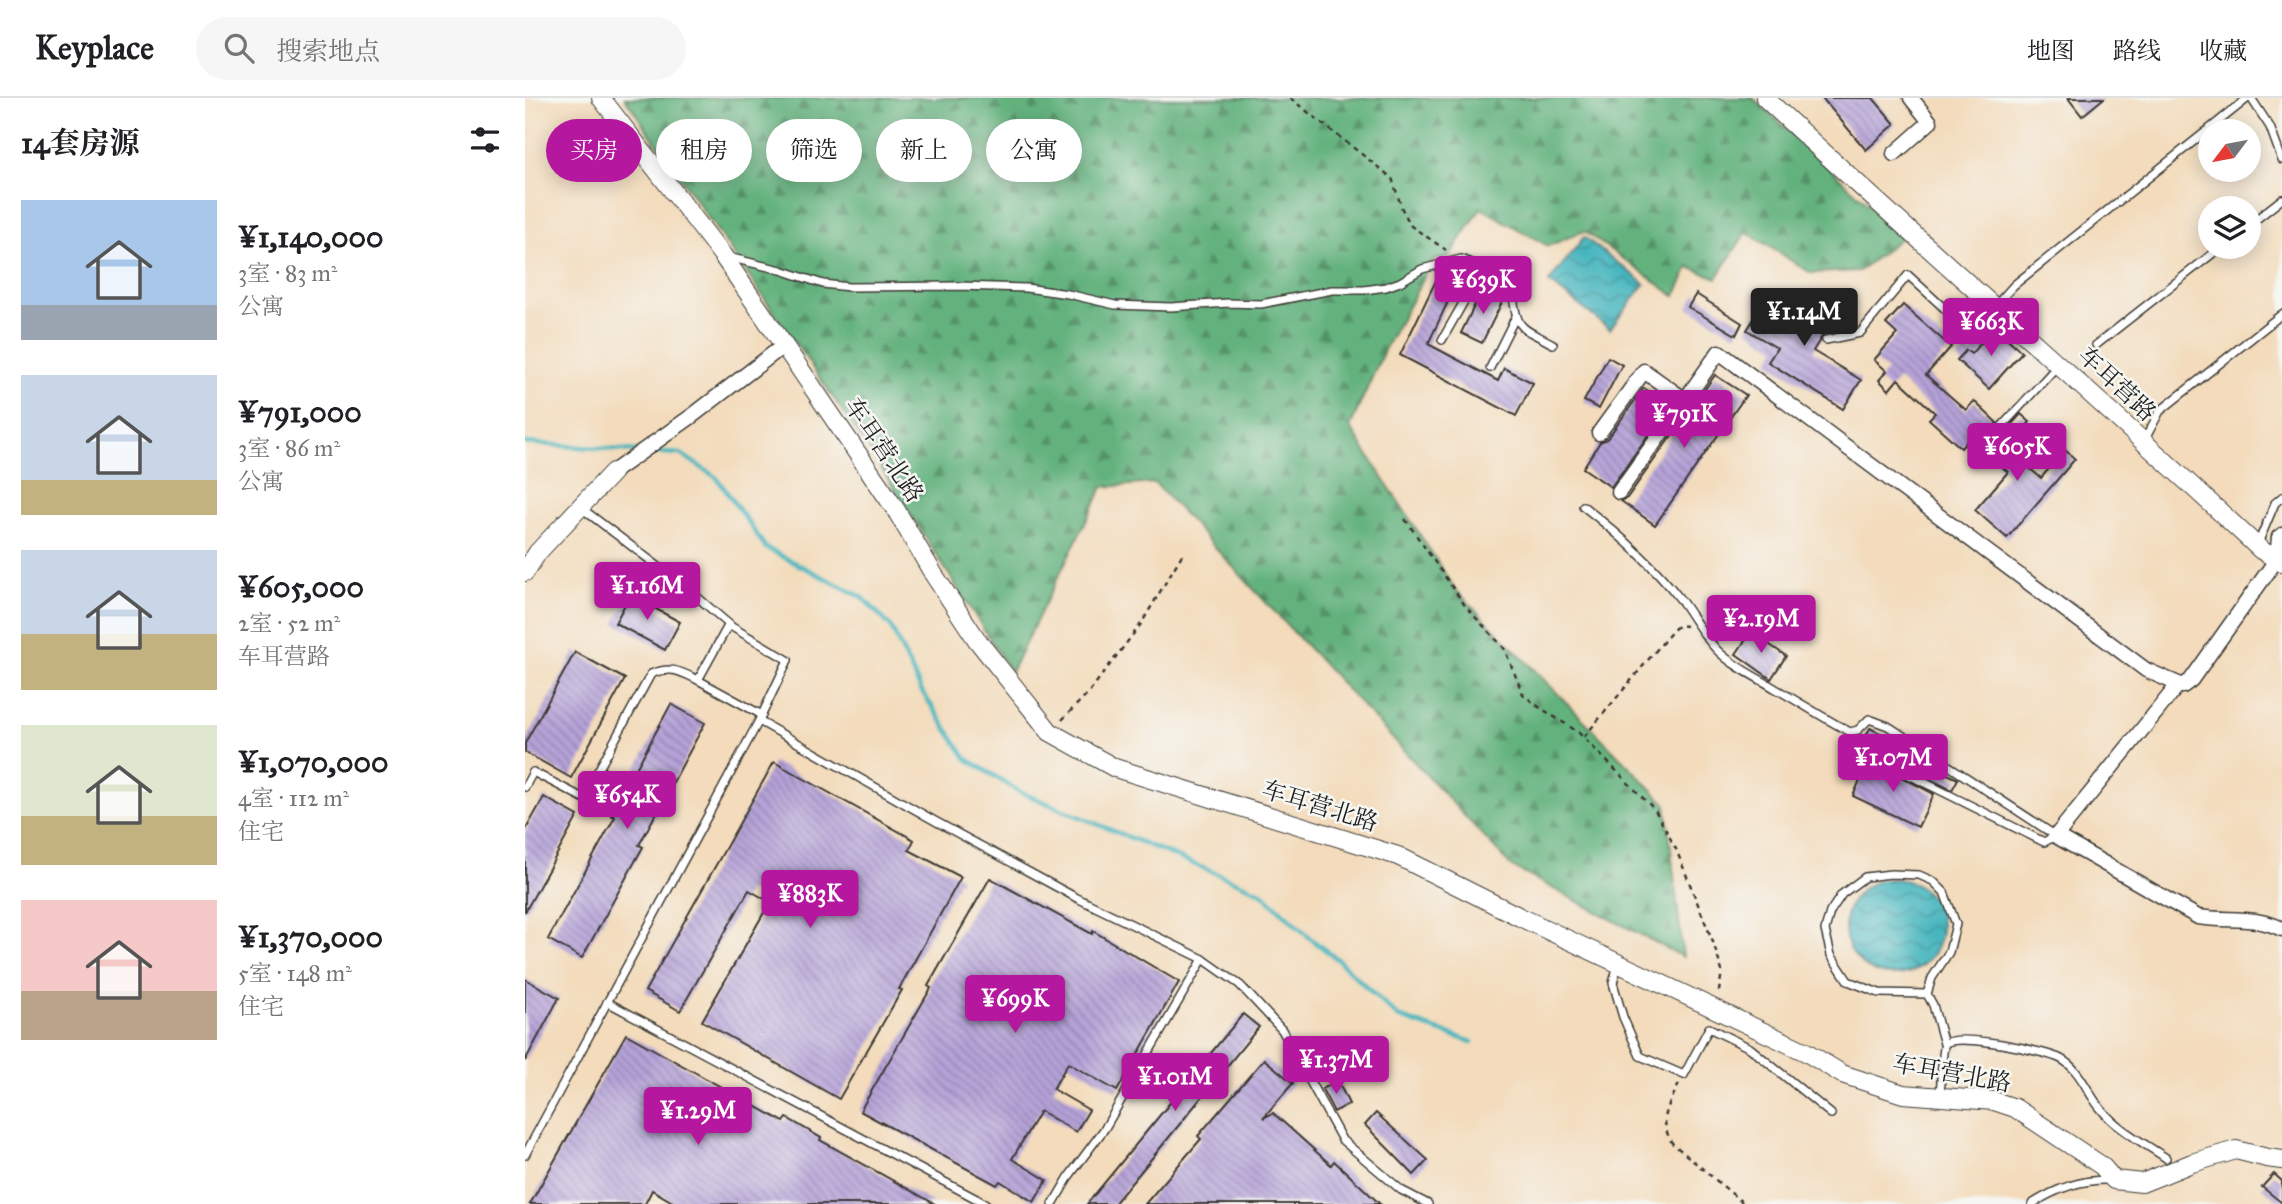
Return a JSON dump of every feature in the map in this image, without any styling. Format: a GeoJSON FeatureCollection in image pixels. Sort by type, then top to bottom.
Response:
{"type":"FeatureCollection","features":[{"type":"Feature","properties":{"kind":"street","name":"车耳营北路"},"geometry":{"type":"LineString","coordinates":[[601,98],[723,256],[896,510],[934,575],[977,640],[1050,732],[1115,768],[1398,856],[1806,1052],[1842,1074],[1903,1094],[1994,1101],[2015,1108],[2102,1166],[2114,1180]]}},
{"type":"Feature","properties":{"kind":"street","name":"车耳营路"},"geometry":{"type":"LineString","coordinates":[[1765,98],[1867,194],[2059,364],[2257,547],[2279,561]]}},
{"type":"Feature","properties":{"kind":"street"},"geometry":{"type":"LineString","coordinates":[[1894,154],[1930,122],[1911,98]]}},
{"type":"Feature","properties":{"kind":"street"},"geometry":{"type":"LineString","coordinates":[[525,572],[538,552],[613,472],[783,346]]}},
{"type":"Feature","properties":{"kind":"street"},"geometry":{"type":"LineString","coordinates":[[1619,492],[1719,352],[2146,670],[2183,686],[2191,680],[2279,561],[2279,537],[2282,535]]}},
{"type":"Feature","properties":{"kind":"street"},"geometry":{"type":"LineString","coordinates":[[1599,433],[1644,371],[1685,400]]}},
{"type":"Feature","properties":{"kind":"street"},"geometry":{"type":"LineString","coordinates":[[2178,685],[2056,836],[2197,917],[2221,921],[2258,920],[2282,929]]}},
{"type":"Feature","properties":{"kind":"street"},"geometry":{"type":"LineString","coordinates":[[2114,1180],[2142,1183],[2192,1163],[2236,1150],[2282,1160]]}},
{"type":"Feature","properties":{"kind":"lane"},"geometry":{"type":"LineString","coordinates":[[1826,340],[1860,333],[1909,275],[1971,333],[2014,285],[2250,98],[2270,127],[2282,160]]}},
{"type":"Feature","properties":{"kind":"lane"},"geometry":{"type":"LineString","coordinates":[[2261,216],[2282,199]]}},
{"type":"Feature","properties":{"kind":"lane"},"geometry":{"type":"LineString","coordinates":[[723,256],[781,270],[823,284],[849,287],[1026,288],[1115,305],[1171,307],[1261,304],[1332,290],[1386,287],[1422,269],[1461,259],[1483,268],[1513,295],[1515,318],[1490,368]]}},
{"type":"Feature","properties":{"kind":"lane"},"geometry":{"type":"LineString","coordinates":[[2096,345],[2206,259]]}},
{"type":"Feature","properties":{"kind":"lane"},"geometry":{"type":"LineString","coordinates":[[1442,341],[1483,268]]}},
{"type":"Feature","properties":{"kind":"lane"},"geometry":{"type":"LineString","coordinates":[[2143,442],[2160,411],[2282,314]]}},
{"type":"Feature","properties":{"kind":"lane"},"geometry":{"type":"LineString","coordinates":[[1515,318],[1522,327],[1553,344]]}},
{"type":"Feature","properties":{"kind":"lane"},"geometry":{"type":"LineString","coordinates":[[1981,449],[2059,364]]}},
{"type":"Feature","properties":{"kind":"lane"},"geometry":{"type":"LineString","coordinates":[[2257,547],[2275,503],[2282,497]]}},
{"type":"Feature","properties":{"kind":"lane"},"geometry":{"type":"LineString","coordinates":[[580,506],[729,624],[787,660],[759,722],[1075,897],[1203,959],[1240,985],[1282,1030],[1342,1140],[1401,1190],[1428,1204]]}},
{"type":"Feature","properties":{"kind":"lane"},"geometry":{"type":"LineString","coordinates":[[1583,506],[1616,531],[1652,565],[1719,652],[1735,665],[1820,717],[1850,732],[1858,730],[1869,719],[1888,726],[2056,836]]}},
{"type":"Feature","properties":{"kind":"lane"},"geometry":{"type":"LineString","coordinates":[[698,680],[729,624]]}},
{"type":"Feature","properties":{"kind":"lane"},"geometry":{"type":"LineString","coordinates":[[525,787],[533,772],[583,798],[651,674],[662,670],[675,669],[762,715]]}},
{"type":"Feature","properties":{"kind":"lane"},"geometry":{"type":"LineString","coordinates":[[525,1155],[762,715]]}},
{"type":"Feature","properties":{"kind":"lane"},"geometry":{"type":"LineString","coordinates":[[1875,758],[2044,842],[2056,836]]}},
{"type":"Feature","properties":{"kind":"lane"},"geometry":{"type":"LineString","coordinates":[[1927,994],[1879,993],[1848,981],[1831,956],[1825,930],[1830,912],[1842,894],[1865,877],[1919,875],[1933,881],[1944,892],[1956,924],[1949,952],[1932,978],[1927,994],[1933,1005],[1944,1044],[1940,1097]]}},
{"type":"Feature","properties":{"kind":"lane"},"geometry":{"type":"LineString","coordinates":[[1053,1204],[1070,1175],[1105,1128],[1203,959]]}},
{"type":"Feature","properties":{"kind":"lane"},"geometry":{"type":"LineString","coordinates":[[1619,964],[1613,983],[1623,1017],[1640,1056],[1684,1074],[1709,1028],[1750,1048],[1831,1114]]}},
{"type":"Feature","properties":{"kind":"lane"},"geometry":{"type":"LineString","coordinates":[[607,1002],[985,1204]]}},
{"type":"Feature","properties":{"kind":"lane"},"geometry":{"type":"LineString","coordinates":[[1944,1044],[1951,1040],[1995,1042],[2061,1059],[2075,1071],[2100,1109],[2121,1128],[2166,1158]]}},
{"type":"Feature","properties":{"kind":"lane"},"geometry":{"type":"LineString","coordinates":[[2032,1204],[2060,1188],[2097,1179],[2114,1180]]}},
{"type":"Feature","properties":{"kind":"path"},"geometry":{"type":"LineString","coordinates":[[1290,98],[1392,178],[1402,209],[1411,226],[1461,259]]}},
{"type":"Feature","properties":{"kind":"path"},"geometry":{"type":"LineString","coordinates":[[1405,519],[1466,607],[1504,648],[1523,694],[1584,738],[1655,810],[1676,849],[1722,971],[1720,989],[1712,1007]]}},
{"type":"Feature","properties":{"kind":"path"},"geometry":{"type":"LineString","coordinates":[[1050,732],[1089,692],[1141,624],[1183,553]]}},
{"type":"Feature","properties":{"kind":"path"},"geometry":{"type":"LineString","coordinates":[[1584,738],[1673,630],[1679,625],[1700,628]]}},
{"type":"Feature","properties":{"kind":"path"},"geometry":{"type":"LineString","coordinates":[[1684,1074],[1665,1114],[1665,1131],[1672,1143],[1743,1203]]}},
{"type":"Feature","properties":{"kind":"green space"},"geometry":{"type":"Polygon","coordinates":[[[625,98],[1753,98],[1903,236],[1859,271],[1811,273],[1746,232],[1717,278],[1689,267],[1675,296],[1584,231],[1548,246],[1481,208],[1450,256],[1433,261],[1385,348],[1350,427],[1455,589],[1666,804],[1683,957],[1512,867],[1155,483],[1103,487],[1011,672],[869,449],[683,182],[752,182],[752,119],[656,119],[656,143],[625,98]]]}},
{"type":"Feature","properties":{"kind":"water"},"geometry":{"type":"Polygon","coordinates":[[[1584,237],[1645,284],[1610,329],[1549,282],[1584,237]]]}},
{"type":"Feature","properties":{"kind":"water"},"geometry":{"type":"Polygon","coordinates":[[[1893,879],[1912,882],[1927,893],[1938,908],[1941,927],[1938,946],[1927,961],[1912,972],[1893,975],[1874,972],[1859,961],[1848,946],[1845,927],[1848,908],[1859,893],[1874,882],[1893,879]]]}},
{"type":"Feature","properties":{"kind":"building"},"geometry":{"type":"Polygon","coordinates":[[[1822,98],[1873,98],[1895,124],[1866,150],[1822,98]]]}},
{"type":"Feature","properties":{"kind":"building"},"geometry":{"type":"Polygon","coordinates":[[[2068,98],[2104,98],[2082,116],[2068,98]]]}},
{"type":"Feature","properties":{"kind":"building"},"geometry":{"type":"Polygon","coordinates":[[[1441,270],[1459,278],[1428,344],[1498,381],[1504,368],[1533,383],[1516,416],[1400,355],[1441,270]]]}},
{"type":"Feature","properties":{"kind":"building"},"geometry":{"type":"Polygon","coordinates":[[[1483,288],[1504,298],[1482,343],[1461,333],[1483,288]]]}},
{"type":"Feature","properties":{"kind":"building"},"geometry":{"type":"Polygon","coordinates":[[[1696,294],[1742,323],[1736,335],[1688,307],[1696,294]]]}},
{"type":"Feature","properties":{"kind":"building"},"geometry":{"type":"Polygon","coordinates":[[[1804,297],[1835,316],[1813,351],[1861,380],[1843,409],[1768,362],[1777,348],[1747,330],[1760,309],[1765,310],[1771,299],[1793,312],[1804,297]]]}},
{"type":"Feature","properties":{"kind":"building"},"geometry":{"type":"Polygon","coordinates":[[[1903,305],[1951,347],[1926,375],[1966,410],[1974,401],[1997,423],[1975,447],[1968,440],[1961,448],[1929,419],[1935,413],[1898,379],[1889,390],[1879,380],[1887,371],[1874,360],[1897,334],[1886,324],[1903,305]]]}},
{"type":"Feature","properties":{"kind":"building"},"geometry":{"type":"Polygon","coordinates":[[[1995,327],[2022,352],[1989,389],[1957,360],[1966,350],[1971,354],[1995,327]]]}},
{"type":"Feature","properties":{"kind":"building"},"geometry":{"type":"Polygon","coordinates":[[[1608,357],[1622,365],[1599,409],[1584,401],[1608,357]]]}},
{"type":"Feature","properties":{"kind":"building"},"geometry":{"type":"Polygon","coordinates":[[[1715,375],[1746,395],[1655,525],[1621,501],[1627,498],[1715,375]]]}},
{"type":"Feature","properties":{"kind":"building"},"geometry":{"type":"Polygon","coordinates":[[[1644,388],[1669,406],[1611,487],[1583,468],[1600,442],[1607,439],[1644,388]]]}},
{"type":"Feature","properties":{"kind":"building"},"geometry":{"type":"Polygon","coordinates":[[[2021,414],[2030,422],[2007,449],[2041,478],[2065,450],[2075,459],[2007,538],[1975,510],[2008,472],[1986,453],[2021,414]]]}},
{"type":"Feature","properties":{"kind":"building"},"geometry":{"type":"Polygon","coordinates":[[[630,595],[680,622],[665,650],[615,623],[630,595]]]}},
{"type":"Feature","properties":{"kind":"building"},"geometry":{"type":"Polygon","coordinates":[[[1751,632],[1786,656],[1771,679],[1736,654],[1751,632]]]}},
{"type":"Feature","properties":{"kind":"building"},"geometry":{"type":"Polygon","coordinates":[[[575,652],[625,679],[571,778],[525,752],[525,743],[575,652]]]}},
{"type":"Feature","properties":{"kind":"building"},"geometry":{"type":"Polygon","coordinates":[[[671,704],[705,723],[639,845],[643,847],[582,958],[548,939],[615,817],[611,815],[671,704]]]}},
{"type":"Feature","properties":{"kind":"building"},"geometry":{"type":"Polygon","coordinates":[[[1870,728],[1917,752],[1942,769],[1941,771],[1958,779],[1952,790],[1861,746],[1870,728]]]}},
{"type":"Feature","properties":{"kind":"building"},"geometry":{"type":"Polygon","coordinates":[[[1869,760],[1934,794],[1918,827],[1853,796],[1869,760]]]}},
{"type":"Feature","properties":{"kind":"building"},"geometry":{"type":"Polygon","coordinates":[[[774,762],[914,840],[909,850],[961,877],[899,989],[902,990],[839,1099],[702,1021],[770,902],[749,890],[680,1011],[645,991],[774,762]]]}},
{"type":"Feature","properties":{"kind":"building"},"geometry":{"type":"Polygon","coordinates":[[[544,797],[578,816],[525,912],[525,831],[544,797]]]}},
{"type":"Feature","properties":{"kind":"building"},"geometry":{"type":"Polygon","coordinates":[[[990,878],[1092,934],[1093,931],[1179,982],[1117,1091],[1068,1063],[1053,1089],[1089,1110],[1076,1132],[1040,1111],[1012,1159],[1047,1180],[1034,1202],[1000,1181],[997,1185],[860,1111],[990,878]]]}},
{"type":"Feature","properties":{"kind":"building"},"geometry":{"type":"Polygon","coordinates":[[[525,979],[559,998],[525,1061],[525,979]]]}},
{"type":"Feature","properties":{"kind":"building"},"geometry":{"type":"Polygon","coordinates":[[[1243,1014],[1259,1027],[1157,1152],[1114,1204],[1087,1204],[1243,1014]]]}},
{"type":"Feature","properties":{"kind":"building"},"geometry":{"type":"Polygon","coordinates":[[[626,1034],[784,1122],[787,1118],[821,1138],[820,1140],[935,1204],[676,1204],[652,1190],[645,1204],[530,1204],[626,1034]]]}},
{"type":"Feature","properties":{"kind":"building"},"geometry":{"type":"Polygon","coordinates":[[[1264,1059],[1293,1083],[1263,1118],[1273,1113],[1331,1165],[1334,1161],[1380,1204],[1145,1204],[1201,1139],[1198,1136],[1264,1059]]]}},
{"type":"Feature","properties":{"kind":"building"},"geometry":{"type":"Polygon","coordinates":[[[1338,1081],[1349,1104],[1334,1112],[1322,1089],[1338,1081]]]}},
{"type":"Feature","properties":{"kind":"building"},"geometry":{"type":"Polygon","coordinates":[[[1376,1113],[1428,1160],[1414,1175],[1365,1125],[1376,1113]]]}},
{"type":"Feature","properties":{"kind":"building"},"geometry":{"type":"Polygon","coordinates":[[[2274,1174],[2282,1181],[2282,1203],[2262,1187],[2274,1174]]]}},
{"type":"Feature","properties":{"kind":"waterway"},"geometry":{"type":"LineString","coordinates":[[525,443],[637,451]]}},
{"type":"Feature","properties":{"kind":"waterway"},"geometry":{"type":"LineString","coordinates":[[649,452],[681,454],[717,478],[766,548],[862,597],[891,627],[921,690],[967,759],[1020,792],[1261,892],[1398,1017],[1472,1042]]}}]}
